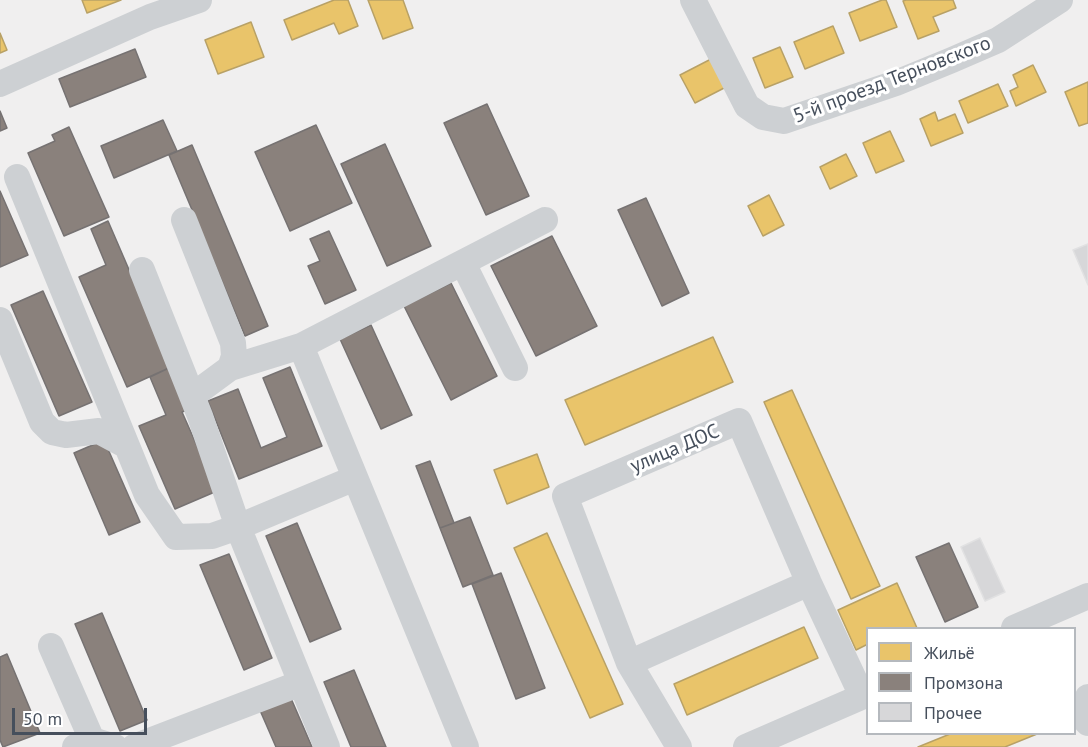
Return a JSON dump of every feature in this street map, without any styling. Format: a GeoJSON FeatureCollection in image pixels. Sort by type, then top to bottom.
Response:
{"type":"FeatureCollection","features":[{"type":"Feature","properties":{"kind":"street"},"geometry":{"type":"LineString","coordinates":[[0,84],[147,8],[199,0]]}},
{"type":"Feature","properties":{"kind":"street","name":"5-й проезд Терновского"},"geometry":{"type":"LineString","coordinates":[[693,0],[747,106],[763,117],[784,121],[896,83],[998,40],[1060,0]]}},
{"type":"Feature","properties":{"kind":"street"},"geometry":{"type":"LineString","coordinates":[[17,177],[147,495],[176,537],[212,536],[355,478]]}},
{"type":"Feature","properties":{"kind":"street"},"geometry":{"type":"LineString","coordinates":[[184,220],[233,343],[234,356],[230,368]]}},
{"type":"Feature","properties":{"kind":"street"},"geometry":{"type":"LineString","coordinates":[[192,396],[230,368],[300,346],[545,220]]}},
{"type":"Feature","properties":{"kind":"street"},"geometry":{"type":"LineString","coordinates":[[463,263],[515,369]]}},
{"type":"Feature","properties":{"kind":"street"},"geometry":{"type":"LineString","coordinates":[[142,270],[192,396],[238,527],[327,747]]}},
{"type":"Feature","properties":{"kind":"street"},"geometry":{"type":"LineString","coordinates":[[0,320],[42,422],[52,432],[66,435],[99,430],[127,446]]}},
{"type":"Feature","properties":{"kind":"street"},"geometry":{"type":"LineString","coordinates":[[300,346],[466,747]]}},
{"type":"Feature","properties":{"kind":"street","name":"улица ДОС"},"geometry":{"type":"LineString","coordinates":[[629,663],[565,496],[739,421],[809,584],[865,695]]}},
{"type":"Feature","properties":{"kind":"street"},"geometry":{"type":"LineString","coordinates":[[680,747],[629,663],[809,584]]}},
{"type":"Feature","properties":{"kind":"street"},"geometry":{"type":"LineString","coordinates":[[1016,627],[1088,596]]}},
{"type":"Feature","properties":{"kind":"street"},"geometry":{"type":"LineString","coordinates":[[51,646],[94,745]]}},
{"type":"Feature","properties":{"kind":"street"},"geometry":{"type":"LineString","coordinates":[[134,747],[301,683]]}},
{"type":"Feature","properties":{"kind":"street"},"geometry":{"type":"LineString","coordinates":[[746,747],[865,695]]}},
{"type":"Feature","properties":{"kind":"street"},"geometry":{"type":"LineString","coordinates":[[1088,697],[1086,721],[1088,723]]}},
{"type":"Feature","properties":{"kind":"building: Жильё"},"geometry":{"type":"Polygon","coordinates":[[[82,0],[121,0],[87,13],[82,0]]]}},
{"type":"Feature","properties":{"kind":"building: Жильё"},"geometry":{"type":"Polygon","coordinates":[[[334,0],[348,0],[358,26],[339,34],[334,23],[292,40],[284,20],[334,0]]]}},
{"type":"Feature","properties":{"kind":"building: Жильё"},"geometry":{"type":"Polygon","coordinates":[[[368,0],[403,0],[413,28],[383,39],[368,0]]]}},
{"type":"Feature","properties":{"kind":"building: Жильё"},"geometry":{"type":"Polygon","coordinates":[[[886,0],[897,27],[860,41],[849,13],[886,0]]]}},
{"type":"Feature","properties":{"kind":"building: Жильё"},"geometry":{"type":"Polygon","coordinates":[[[953,0],[956,8],[933,17],[939,31],[918,39],[903,1],[953,0]]]}},
{"type":"Feature","properties":{"kind":"building: Жильё"},"geometry":{"type":"Polygon","coordinates":[[[251,22],[264,57],[218,74],[205,40],[251,22]]]}},
{"type":"Feature","properties":{"kind":"building: Жильё"},"geometry":{"type":"Polygon","coordinates":[[[833,26],[844,53],[805,69],[794,42],[833,26]]]}},
{"type":"Feature","properties":{"kind":"building: Жильё"},"geometry":{"type":"Polygon","coordinates":[[[0,33],[7,50],[0,53],[0,33]]]}},
{"type":"Feature","properties":{"kind":"building: Жильё"},"geometry":{"type":"Polygon","coordinates":[[[780,47],[793,77],[765,88],[753,58],[780,47]]]}},
{"type":"Feature","properties":{"kind":"building: Жильё"},"geometry":{"type":"Polygon","coordinates":[[[713,58],[728,86],[695,103],[680,75],[713,58]]]}},
{"type":"Feature","properties":{"kind":"building: Жильё"},"geometry":{"type":"Polygon","coordinates":[[[1033,65],[1046,92],[1016,106],[1010,91],[1018,87],[1013,75],[1033,65]]]}},
{"type":"Feature","properties":{"kind":"building: Жильё"},"geometry":{"type":"Polygon","coordinates":[[[1088,82],[1088,123],[1079,126],[1065,92],[1088,82]]]}},
{"type":"Feature","properties":{"kind":"building: Жильё"},"geometry":{"type":"Polygon","coordinates":[[[998,84],[1008,106],[968,123],[959,101],[998,84]]]}},
{"type":"Feature","properties":{"kind":"building: Жильё"},"geometry":{"type":"Polygon","coordinates":[[[935,112],[938,121],[955,114],[963,133],[931,146],[920,119],[935,112]]]}},
{"type":"Feature","properties":{"kind":"building: Жильё"},"geometry":{"type":"Polygon","coordinates":[[[890,131],[904,161],[876,173],[863,143],[890,131]]]}},
{"type":"Feature","properties":{"kind":"building: Жильё"},"geometry":{"type":"Polygon","coordinates":[[[846,154],[857,176],[830,189],[820,167],[846,154]]]}},
{"type":"Feature","properties":{"kind":"building: Жильё"},"geometry":{"type":"Polygon","coordinates":[[[769,195],[784,225],[763,236],[748,206],[769,195]]]}},
{"type":"Feature","properties":{"kind":"building: Жильё"},"geometry":{"type":"Polygon","coordinates":[[[713,337],[733,382],[585,445],[565,400],[713,337]]]}},
{"type":"Feature","properties":{"kind":"building: Жильё"},"geometry":{"type":"Polygon","coordinates":[[[792,390],[880,586],[851,599],[764,402],[792,390]]]}},
{"type":"Feature","properties":{"kind":"building: Жильё"},"geometry":{"type":"Polygon","coordinates":[[[537,454],[549,487],[507,504],[494,470],[537,454]]]}},
{"type":"Feature","properties":{"kind":"building: Жильё"},"geometry":{"type":"Polygon","coordinates":[[[547,533],[623,704],[590,718],[514,548],[547,533]]]}},
{"type":"Feature","properties":{"kind":"building: Жильё"},"geometry":{"type":"Polygon","coordinates":[[[897,583],[917,627],[866,627],[866,645],[856,650],[838,610],[897,583]]]}},
{"type":"Feature","properties":{"kind":"building: Жильё"},"geometry":{"type":"Polygon","coordinates":[[[804,627],[818,658],[687,715],[674,684],[804,627]]]}},
{"type":"Feature","properties":{"kind":"building: Жильё"},"geometry":{"type":"Polygon","coordinates":[[[948,735],[1035,735],[1005,747],[918,747],[948,735]]]}},
{"type":"Feature","properties":{"kind":"building: Промзона"},"geometry":{"type":"Polygon","coordinates":[[[135,49],[146,77],[70,107],[59,79],[135,49]]]}},
{"type":"Feature","properties":{"kind":"building: Промзона"},"geometry":{"type":"Polygon","coordinates":[[[487,104],[529,196],[486,215],[444,123],[487,104]]]}},
{"type":"Feature","properties":{"kind":"building: Промзона"},"geometry":{"type":"Polygon","coordinates":[[[0,111],[7,128],[0,131],[0,111]]]}},
{"type":"Feature","properties":{"kind":"building: Промзона"},"geometry":{"type":"Polygon","coordinates":[[[163,120],[177,151],[114,178],[101,146],[163,120]]]}},
{"type":"Feature","properties":{"kind":"building: Промзона"},"geometry":{"type":"Polygon","coordinates":[[[316,125],[352,203],[290,231],[255,152],[316,125]]]}},
{"type":"Feature","properties":{"kind":"building: Промзона"},"geometry":{"type":"Polygon","coordinates":[[[69,127],[109,217],[64,236],[28,153],[55,141],[52,135],[69,127]]]}},
{"type":"Feature","properties":{"kind":"building: Промзона"},"geometry":{"type":"Polygon","coordinates":[[[385,144],[431,246],[387,266],[341,164],[385,144]]]}},
{"type":"Feature","properties":{"kind":"building: Промзона"},"geometry":{"type":"Polygon","coordinates":[[[192,145],[268,326],[245,336],[169,155],[192,145]]]}},
{"type":"Feature","properties":{"kind":"building: Промзона"},"geometry":{"type":"Polygon","coordinates":[[[0,191],[28,255],[0,267],[0,191]]]}},
{"type":"Feature","properties":{"kind":"building: Промзона"},"geometry":{"type":"Polygon","coordinates":[[[646,198],[689,293],[662,306],[618,210],[646,198]]]}},
{"type":"Feature","properties":{"kind":"building: Промзона"},"geometry":{"type":"Polygon","coordinates":[[[108,221],[171,367],[127,387],[79,277],[106,265],[91,229],[108,221]]]}},
{"type":"Feature","properties":{"kind":"building: Промзона"},"geometry":{"type":"Polygon","coordinates":[[[329,231],[356,290],[325,304],[308,266],[320,261],[310,239],[329,231]]]}},
{"type":"Feature","properties":{"kind":"building: Промзона"},"geometry":{"type":"Polygon","coordinates":[[[552,236],[597,326],[536,356],[491,266],[552,236]]]}},
{"type":"Feature","properties":{"kind":"building: Промзона"},"geometry":{"type":"Polygon","coordinates":[[[451,283],[497,376],[451,400],[404,306],[451,283]]]}},
{"type":"Feature","properties":{"kind":"building: Промзона"},"geometry":{"type":"Polygon","coordinates":[[[43,291],[92,402],[59,416],[11,305],[43,291]]]}},
{"type":"Feature","properties":{"kind":"building: Промзона"},"geometry":{"type":"Polygon","coordinates":[[[371,325],[412,415],[381,429],[340,339],[371,325]]]}},
{"type":"Feature","properties":{"kind":"building: Промзона"},"geometry":{"type":"Polygon","coordinates":[[[171,367],[190,409],[182,412],[217,491],[175,509],[139,426],[166,415],[150,377],[171,367]]]}},
{"type":"Feature","properties":{"kind":"building: Промзона"},"geometry":{"type":"Polygon","coordinates":[[[290,367],[322,446],[239,479],[208,401],[238,389],[261,448],[287,437],[263,378],[290,367]]]}},
{"type":"Feature","properties":{"kind":"building: Промзона"},"geometry":{"type":"Polygon","coordinates":[[[104,440],[140,522],[109,535],[74,453],[104,440]]]}},
{"type":"Feature","properties":{"kind":"building: Промзона"},"geometry":{"type":"Polygon","coordinates":[[[430,461],[454,523],[440,528],[416,466],[430,461]]]}},
{"type":"Feature","properties":{"kind":"building: Промзона"},"geometry":{"type":"Polygon","coordinates":[[[470,517],[493,575],[463,587],[440,528],[470,517]]]}},
{"type":"Feature","properties":{"kind":"building: Промзона"},"geometry":{"type":"Polygon","coordinates":[[[297,523],[341,629],[310,642],[266,536],[297,523]]]}},
{"type":"Feature","properties":{"kind":"building: Промзона"},"geometry":{"type":"Polygon","coordinates":[[[949,543],[978,607],[945,622],[916,557],[949,543]]]}},
{"type":"Feature","properties":{"kind":"building: Промзона"},"geometry":{"type":"Polygon","coordinates":[[[229,554],[272,658],[244,670],[200,565],[229,554]]]}},
{"type":"Feature","properties":{"kind":"building: Промзона"},"geometry":{"type":"Polygon","coordinates":[[[501,573],[545,688],[516,699],[472,584],[501,573]]]}},
{"type":"Feature","properties":{"kind":"building: Промзона"},"geometry":{"type":"Polygon","coordinates":[[[102,613],[147,720],[120,731],[75,624],[102,613]]]}},
{"type":"Feature","properties":{"kind":"building: Промзона"},"geometry":{"type":"Polygon","coordinates":[[[7,654],[40,733],[3,747],[0,740],[0,657],[7,654]]]}},
{"type":"Feature","properties":{"kind":"building: Промзона"},"geometry":{"type":"Polygon","coordinates":[[[354,670],[386,747],[351,747],[324,682],[354,670]]]}},
{"type":"Feature","properties":{"kind":"building: Промзона"},"geometry":{"type":"Polygon","coordinates":[[[290,696],[312,747],[276,747],[259,708],[290,696]]]}},
{"type":"Feature","properties":{"kind":"building: Прочее"},"geometry":{"type":"Polygon","coordinates":[[[1088,244],[1088,285],[1073,250],[1088,244]]]}},
{"type":"Feature","properties":{"kind":"building: Прочее"},"geometry":{"type":"Polygon","coordinates":[[[980,538],[1005,592],[985,601],[961,547],[980,538]]]}}]}
